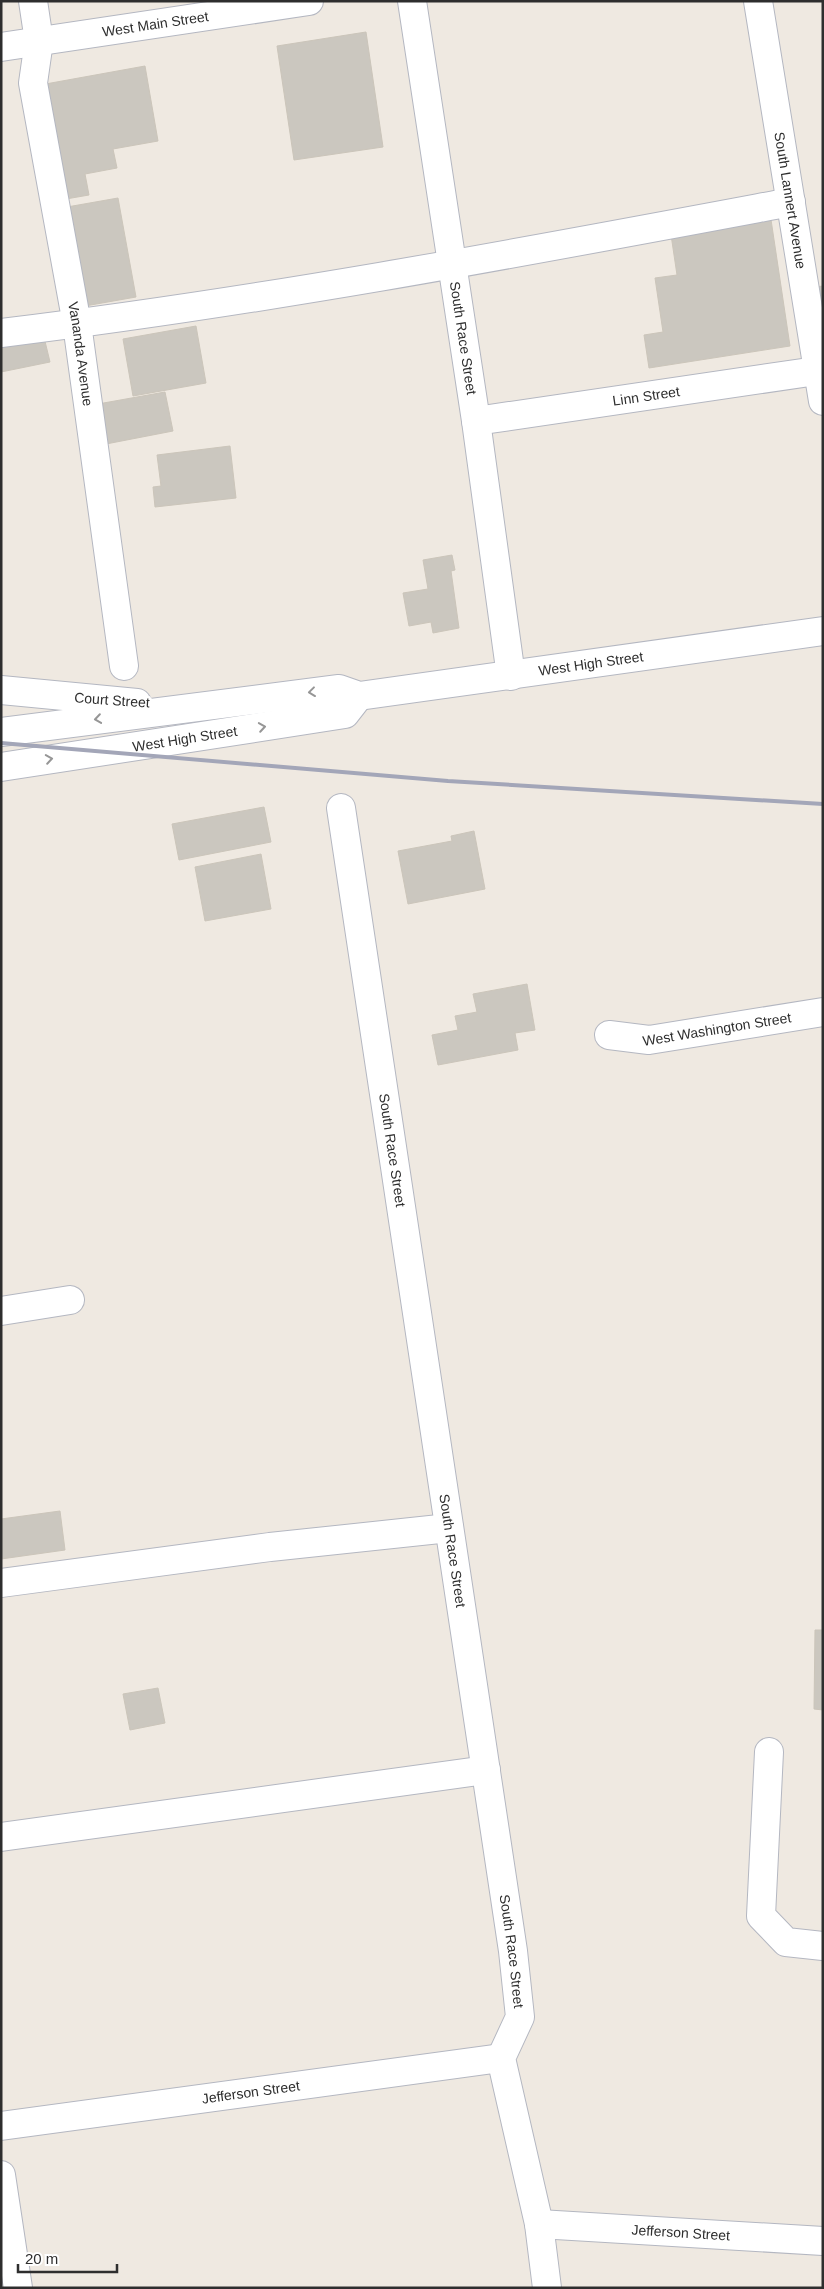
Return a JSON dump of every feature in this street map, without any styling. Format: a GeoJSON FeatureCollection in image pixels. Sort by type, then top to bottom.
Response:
{"type":"FeatureCollection","features":[{"type":"Feature","properties":{"kind":"street","name":"Vananda Avenue"},"geometry":{"type":"LineString","coordinates":[[33,1],[39,41],[33,83],[77,324],[124,666]]}},
{"type":"Feature","properties":{"kind":"street","name":"West Main Street"},"geometry":{"type":"LineString","coordinates":[[1,47],[309,1]]}},
{"type":"Feature","properties":{"kind":"street","name":"South Race Street"},"geometry":{"type":"LineString","coordinates":[[412,1],[476,420],[512,676]]}},
{"type":"Feature","properties":{"kind":"street","name":"South Lannert Avenue"},"geometry":{"type":"LineString","coordinates":[[758,1],[820,370],[823,401]]}},
{"type":"Feature","properties":{"kind":"street"},"geometry":{"type":"LineString","coordinates":[[1,333],[77,324],[452,265],[791,202]]}},
{"type":"Feature","properties":{"kind":"street","name":"Linn Street"},"geometry":{"type":"LineString","coordinates":[[476,420],[820,370]]}},
{"type":"Feature","properties":{"kind":"street","name":"West High Street"},"geometry":{"type":"LineString","coordinates":[[1,732],[224,702],[339,689],[359,696],[823,631]]}},
{"type":"Feature","properties":{"kind":"street","name":"Court Street"},"geometry":{"type":"LineString","coordinates":[[1,690],[136,703],[224,702]]}},
{"type":"Feature","properties":{"kind":"street","name":"West High Street"},"geometry":{"type":"LineString","coordinates":[[1,767],[345,714],[359,696]]}},
{"type":"Feature","properties":{"kind":"street","name":"South Race Street"},"geometry":{"type":"LineString","coordinates":[[341,808],[513,1951],[520,2017],[501,2058]]}},
{"type":"Feature","properties":{"kind":"street","name":"West Washington Street"},"geometry":{"type":"LineString","coordinates":[[609,1035],[649,1040],[823,1012]]}},
{"type":"Feature","properties":{"kind":"street"},"geometry":{"type":"LineString","coordinates":[[1,1311],[70,1300]]}},
{"type":"Feature","properties":{"kind":"street"},"geometry":{"type":"LineString","coordinates":[[1,1583],[270,1547],[449,1528]]}},
{"type":"Feature","properties":{"kind":"street"},"geometry":{"type":"LineString","coordinates":[[769,1752],[761,1916],[786,1942],[823,1946]]}},
{"type":"Feature","properties":{"kind":"street"},"geometry":{"type":"LineString","coordinates":[[1,1837],[486,1770]]}},
{"type":"Feature","properties":{"kind":"street"},"geometry":{"type":"LineString","coordinates":[[501,2058],[539,2224],[548,2288]]}},
{"type":"Feature","properties":{"kind":"street","name":"Jefferson Street"},"geometry":{"type":"LineString","coordinates":[[1,2126],[501,2058]]}},
{"type":"Feature","properties":{"kind":"street"},"geometry":{"type":"LineString","coordinates":[[1,2175],[18,2288]]}},
{"type":"Feature","properties":{"kind":"street","name":"Jefferson Street"},"geometry":{"type":"LineString","coordinates":[[539,2224],[823,2241]]}},
{"type":"Feature","properties":{"kind":"building"},"geometry":{"type":"Polygon","coordinates":[[[366,32],[383,147],[294,160],[277,46],[366,32]]]}},
{"type":"Feature","properties":{"kind":"building"},"geometry":{"type":"Polygon","coordinates":[[[145,66],[158,141],[113,149],[117,168],[85,174],[89,195],[60,200],[40,85],[145,66]]]}},
{"type":"Feature","properties":{"kind":"building"},"geometry":{"type":"Polygon","coordinates":[[[118,198],[136,297],[85,306],[67,207],[118,198]]]}},
{"type":"Feature","properties":{"kind":"building"},"geometry":{"type":"Polygon","coordinates":[[[770,213],[790,346],[649,368],[644,335],[663,332],[655,278],[677,275],[670,228],[770,213]]]}},
{"type":"Feature","properties":{"kind":"building"},"geometry":{"type":"Polygon","coordinates":[[[823,286],[823,333],[815,287],[823,286]]]}},
{"type":"Feature","properties":{"kind":"building"},"geometry":{"type":"Polygon","coordinates":[[[196,326],[206,383],[133,396],[123,339],[196,326]]]}},
{"type":"Feature","properties":{"kind":"building"},"geometry":{"type":"Polygon","coordinates":[[[43,333],[50,362],[1,372],[1,341],[43,333]]]}},
{"type":"Feature","properties":{"kind":"building"},"geometry":{"type":"Polygon","coordinates":[[[165,392],[173,431],[106,444],[98,404],[165,392]]]}},
{"type":"Feature","properties":{"kind":"building"},"geometry":{"type":"Polygon","coordinates":[[[230,446],[236,498],[155,507],[153,487],[161,486],[157,455],[230,446]]]}},
{"type":"Feature","properties":{"kind":"building"},"geometry":{"type":"Polygon","coordinates":[[[452,555],[455,570],[451,571],[459,628],[433,633],[431,622],[409,626],[403,593],[428,589],[423,560],[452,555]]]}},
{"type":"Feature","properties":{"kind":"building"},"geometry":{"type":"Polygon","coordinates":[[[264,807],[271,842],[179,860],[172,824],[264,807]]]}},
{"type":"Feature","properties":{"kind":"building"},"geometry":{"type":"Polygon","coordinates":[[[474,831],[485,889],[408,904],[398,851],[452,841],[451,836],[474,831]]]}},
{"type":"Feature","properties":{"kind":"building"},"geometry":{"type":"Polygon","coordinates":[[[261,854],[271,909],[205,921],[195,867],[261,854]]]}},
{"type":"Feature","properties":{"kind":"building"},"geometry":{"type":"Polygon","coordinates":[[[527,984],[535,1030],[515,1033],[518,1050],[438,1065],[432,1035],[458,1030],[455,1016],[477,1012],[473,994],[527,984]]]}},
{"type":"Feature","properties":{"kind":"building"},"geometry":{"type":"Polygon","coordinates":[[[60,1511],[65,1550],[1,1559],[1,1519],[60,1511]]]}},
{"type":"Feature","properties":{"kind":"building"},"geometry":{"type":"Polygon","coordinates":[[[815,1630],[823,1630],[823,1710],[814,1709],[815,1630]]]}},
{"type":"Feature","properties":{"kind":"building"},"geometry":{"type":"Polygon","coordinates":[[[158,1688],[165,1723],[130,1730],[123,1694],[158,1688]]]}},
{"type":"Feature","properties":{"kind":"railway"},"geometry":{"type":"LineString","coordinates":[[1,743],[448,781],[823,804]]}}]}
